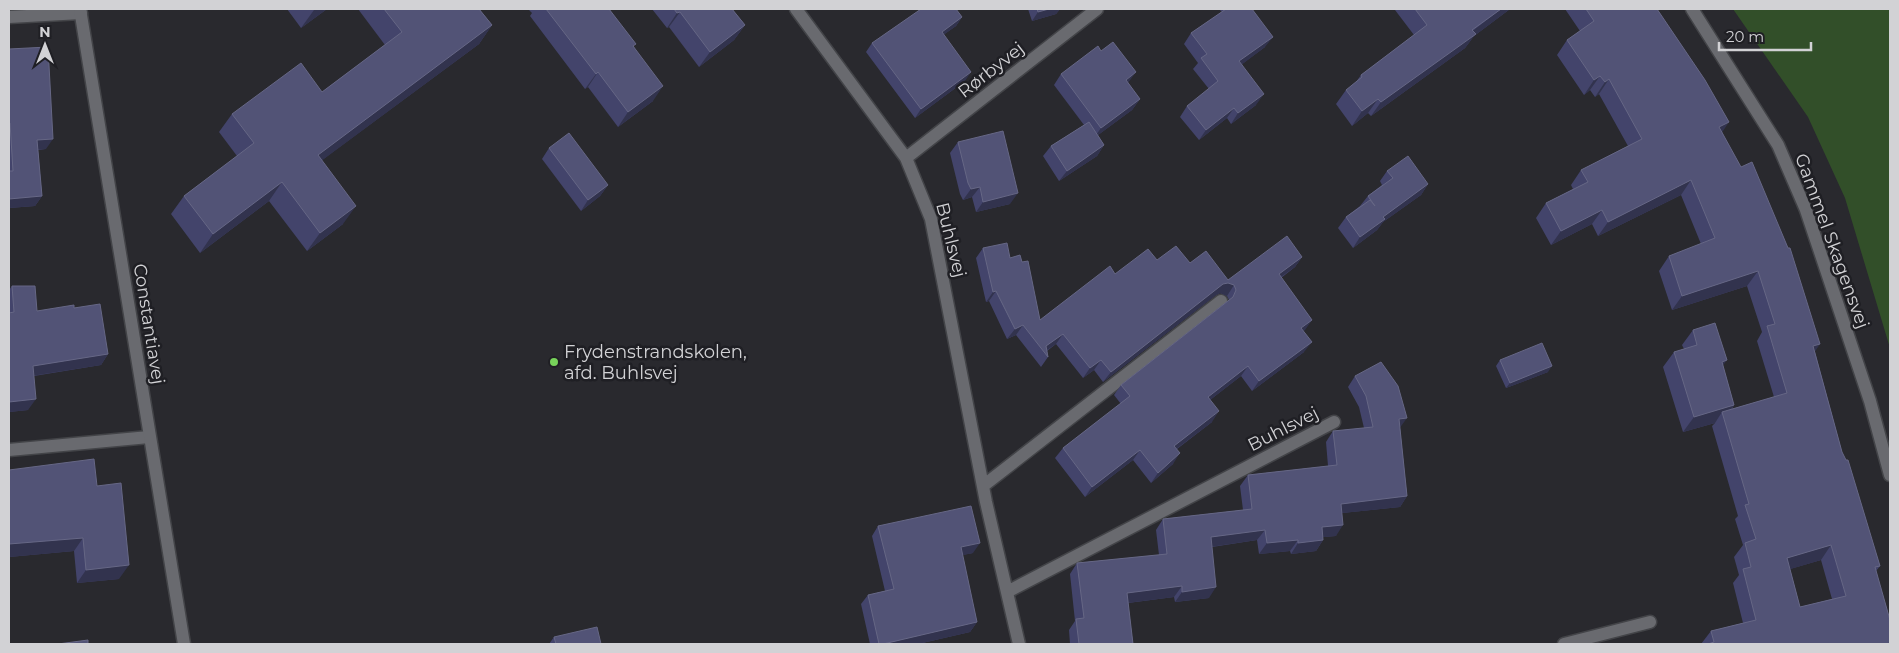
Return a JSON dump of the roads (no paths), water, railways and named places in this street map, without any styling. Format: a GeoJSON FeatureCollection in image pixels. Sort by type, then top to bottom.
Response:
{"type":"FeatureCollection","features":[{"type":"Feature","properties":{"kind":"street","name":"Buhlsvej"},"geometry":{"type":"LineString","coordinates":[[796,9],[906,158],[931,219],[983,486],[1019,644]]}},
{"type":"Feature","properties":{"kind":"street","name":"Rørbyvej"},"geometry":{"type":"LineString","coordinates":[[906,158],[1097,9]]}},
{"type":"Feature","properties":{"kind":"street","name":"Gammel Skagensvej"},"geometry":{"type":"LineString","coordinates":[[1692,9],[1778,145],[1806,210],[1870,401],[1890,475]]}},
{"type":"Feature","properties":{"kind":"street"},"geometry":{"type":"LineString","coordinates":[[9,17],[80,11]]}},
{"type":"Feature","properties":{"kind":"street","name":"Constantiavej"},"geometry":{"type":"LineString","coordinates":[[80,11],[184,644]]}},
{"type":"Feature","properties":{"kind":"street"},"geometry":{"type":"LineString","coordinates":[[983,486],[1221,301]]}},
{"type":"Feature","properties":{"kind":"street","name":"Buhlsvej"},"geometry":{"type":"LineString","coordinates":[[1007,592],[1334,422]]}},
{"type":"Feature","properties":{"kind":"street"},"geometry":{"type":"LineString","coordinates":[[9,450],[149,437]]}},
{"type":"Feature","properties":{"kind":"street"},"geometry":{"type":"LineString","coordinates":[[1564,644],[1650,622]]}},
{"type":"Feature","properties":{"kind":"place","name":"Frydenstrandskolen, afd. Buhlsvej"},"geometry":{"type":"Point","coordinates":[554,362]}}]}
